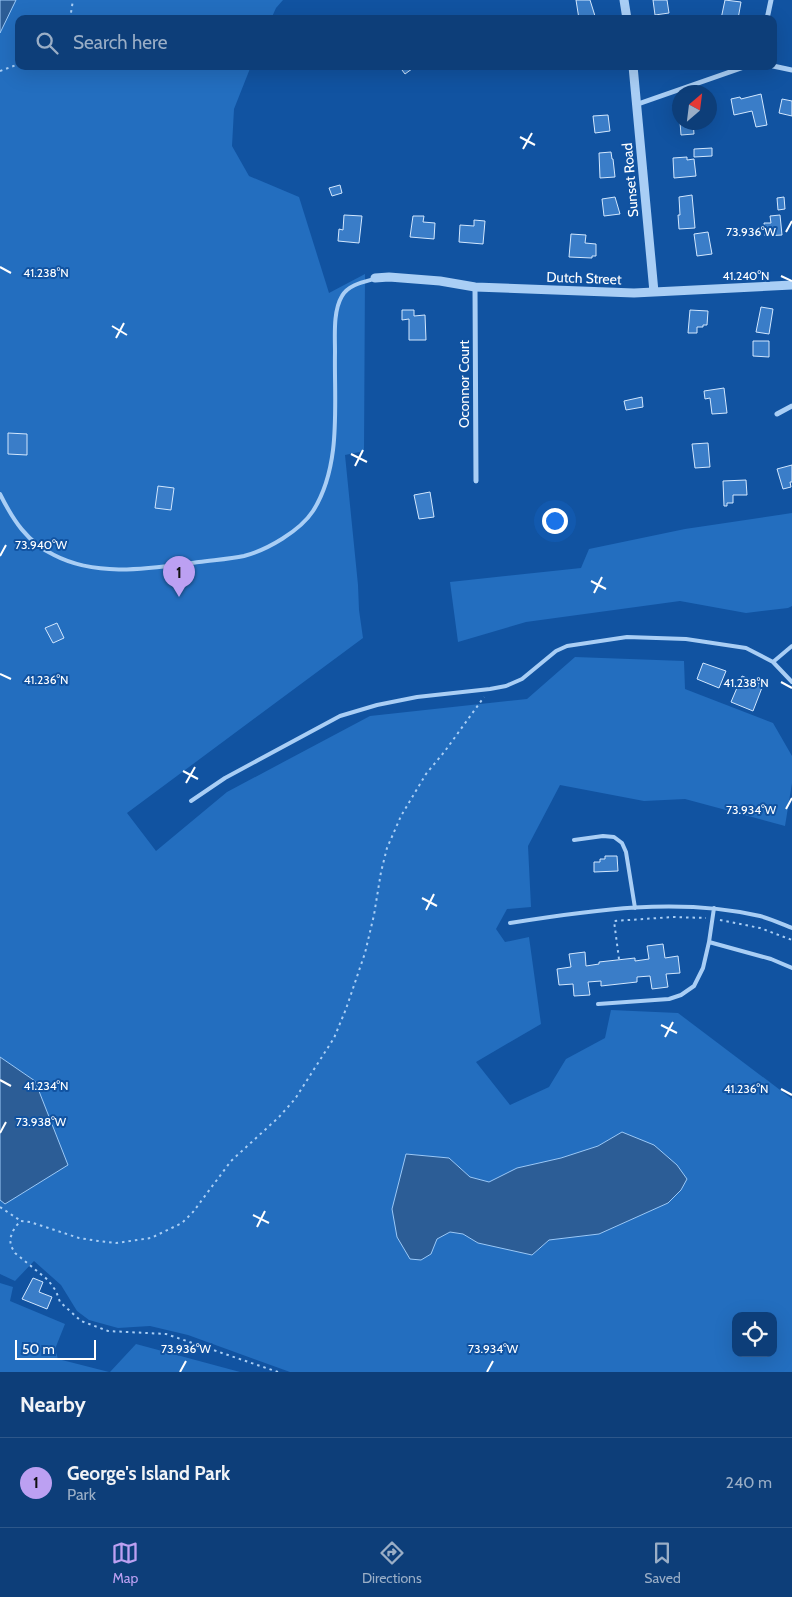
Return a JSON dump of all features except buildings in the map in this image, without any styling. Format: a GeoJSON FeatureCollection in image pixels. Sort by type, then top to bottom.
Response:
{"type":"FeatureCollection","features":[{"type":"Feature","properties":{"kind":"street"},"geometry":{"type":"LineString","coordinates":[[624,0],[626,15]]}},
{"type":"Feature","properties":{"kind":"street"},"geometry":{"type":"LineString","coordinates":[[768,15],[771,0]]}},
{"type":"Feature","properties":{"kind":"street"},"geometry":{"type":"LineString","coordinates":[[777,67],[792,70]]}},
{"type":"Feature","properties":{"kind":"street","name":"Sunset Road"},"geometry":{"type":"LineString","coordinates":[[634,70],[654,292]]}},
{"type":"Feature","properties":{"kind":"street"},"geometry":{"type":"LineString","coordinates":[[638,104],[736,70]]}},
{"type":"Feature","properties":{"kind":"street","name":"Dutch Street"},"geometry":{"type":"LineString","coordinates":[[375,278],[389,277],[475,287],[634,293],[792,285]]}},
{"type":"Feature","properties":{"kind":"street","name":"Oconnor Court"},"geometry":{"type":"LineString","coordinates":[[475,287],[476,480]]}},
{"type":"Feature","properties":{"kind":"street"},"geometry":{"type":"LineString","coordinates":[[777,414],[792,406]]}},
{"type":"Feature","properties":{"kind":"lane"},"geometry":{"type":"LineString","coordinates":[[0,494],[13,519],[32,540],[53,555],[76,564],[107,569],[142,569],[244,556],[271,545],[295,529],[312,513],[323,492],[334,452],[337,309],[342,295],[353,286],[375,278]]}},
{"type":"Feature","properties":{"kind":"lane"},"geometry":{"type":"LineString","coordinates":[[191,801],[225,778],[340,716],[417,696],[506,686],[522,679],[556,651],[567,646],[627,637],[686,639],[746,648],[773,662],[792,682]]}},
{"type":"Feature","properties":{"kind":"lane"},"geometry":{"type":"LineString","coordinates":[[773,662],[792,646]]}},
{"type":"Feature","properties":{"kind":"lane"},"geometry":{"type":"LineString","coordinates":[[574,840],[603,836],[614,837],[622,843],[626,852],[635,908]]}},
{"type":"Feature","properties":{"kind":"lane"},"geometry":{"type":"LineString","coordinates":[[510,922],[635,908],[714,908],[762,916],[792,928]]}},
{"type":"Feature","properties":{"kind":"lane"},"geometry":{"type":"LineString","coordinates":[[598,1004],[669,998],[681,995],[694,986],[703,968],[714,908]]}},
{"type":"Feature","properties":{"kind":"lane"},"geometry":{"type":"LineString","coordinates":[[709,942],[770,959],[792,968]]}},
{"type":"Feature","properties":{"kind":"path"},"geometry":{"type":"LineString","coordinates":[[71,15],[73,0]]}},
{"type":"Feature","properties":{"kind":"path"},"geometry":{"type":"LineString","coordinates":[[0,71],[15,65]]}},
{"type":"Feature","properties":{"kind":"path"},"geometry":{"type":"LineString","coordinates":[[0,1207],[21,1221],[30,1222],[79,1238],[116,1243],[151,1238],[182,1222],[193,1212],[231,1160],[279,1117],[295,1099],[334,1038],[365,953],[387,848],[401,816],[426,774],[490,689]]}},
{"type":"Feature","properties":{"kind":"path"},"geometry":{"type":"LineString","coordinates":[[613,915],[619,959]]}},
{"type":"Feature","properties":{"kind":"path"},"geometry":{"type":"LineString","coordinates":[[614,921],[673,917],[706,918]]}},
{"type":"Feature","properties":{"kind":"path"},"geometry":{"type":"LineString","coordinates":[[718,919],[760,928],[792,940]]}},
{"type":"Feature","properties":{"kind":"path"},"geometry":{"type":"LineString","coordinates":[[21,1221],[16,1226],[10,1239],[15,1253],[48,1280],[56,1291],[60,1302],[81,1320],[108,1331],[166,1334],[278,1372]]}},
{"type":"Feature","properties":{"kind":"shaded area"},"geometry":{"type":"Polygon","coordinates":[[[0,0],[283,0],[273,15],[15,15],[15,70],[249,70],[234,109],[232,146],[249,176],[299,197],[329,293],[365,274],[364,451],[345,455],[363,638],[127,813],[156,851],[227,792],[370,716],[527,699],[575,657],[684,661],[685,689],[773,723],[792,756],[792,783],[785,826],[685,799],[644,801],[560,785],[528,846],[531,907],[507,909],[496,929],[505,942],[529,937],[541,1024],[476,1062],[510,1105],[549,1087],[566,1059],[605,1038],[611,1010],[678,1013],[792,1099],[792,1372],[290,1372],[188,1335],[150,1326],[118,1328],[89,1320],[77,1311],[61,1285],[34,1261],[15,1281],[0,1274],[0,1200],[5,1204],[35,1081],[0,1057],[0,0]],[[622,1132],[598,1146],[561,1158],[517,1168],[489,1182],[470,1177],[449,1158],[407,1154],[400,1180],[437,1239],[450,1232],[463,1234],[478,1243],[532,1255],[549,1240],[599,1234],[668,1203],[681,1190],[622,1132]]]}},
{"type":"Feature","properties":{"kind":"shaded area"},"geometry":{"type":"Polygon","coordinates":[[[0,0],[16,0],[0,33],[0,0]]]}},
{"type":"Feature","properties":{"kind":"shaded area"},"geometry":{"type":"Polygon","coordinates":[[[792,513],[792,606],[788,608],[746,613],[680,601],[526,622],[458,642],[450,582],[581,568],[589,549],[685,529],[792,513]]]}},
{"type":"Feature","properties":{"kind":"shaded area"},"geometry":{"type":"Polygon","coordinates":[[[0,1057],[35,1081],[68,1165],[5,1204],[0,1200],[0,1057]]]}},
{"type":"Feature","properties":{"kind":"shaded area"},"geometry":{"type":"Polygon","coordinates":[[[622,1132],[654,1145],[677,1165],[687,1179],[681,1190],[668,1203],[599,1234],[549,1240],[532,1255],[478,1243],[463,1234],[450,1232],[437,1239],[431,1254],[421,1260],[410,1259],[397,1237],[392,1209],[406,1154],[449,1158],[470,1177],[489,1182],[517,1168],[561,1158],[598,1146],[622,1132]]]}},
{"type":"Feature","properties":{"kind":"shaded area"},"geometry":{"type":"Polygon","coordinates":[[[0,1283],[13,1287],[10,1301],[65,1324],[55,1349],[58,1359],[109,1372],[0,1372],[0,1283]]]}},
{"type":"Feature","properties":{"kind":"shaded area"},"geometry":{"type":"Polygon","coordinates":[[[136,1344],[240,1372],[110,1372],[136,1344]]]}},
{"type":"Feature","properties":{"kind":"place","name":"George's Island Park"},"geometry":{"type":"Point","coordinates":[179,597]}}]}
